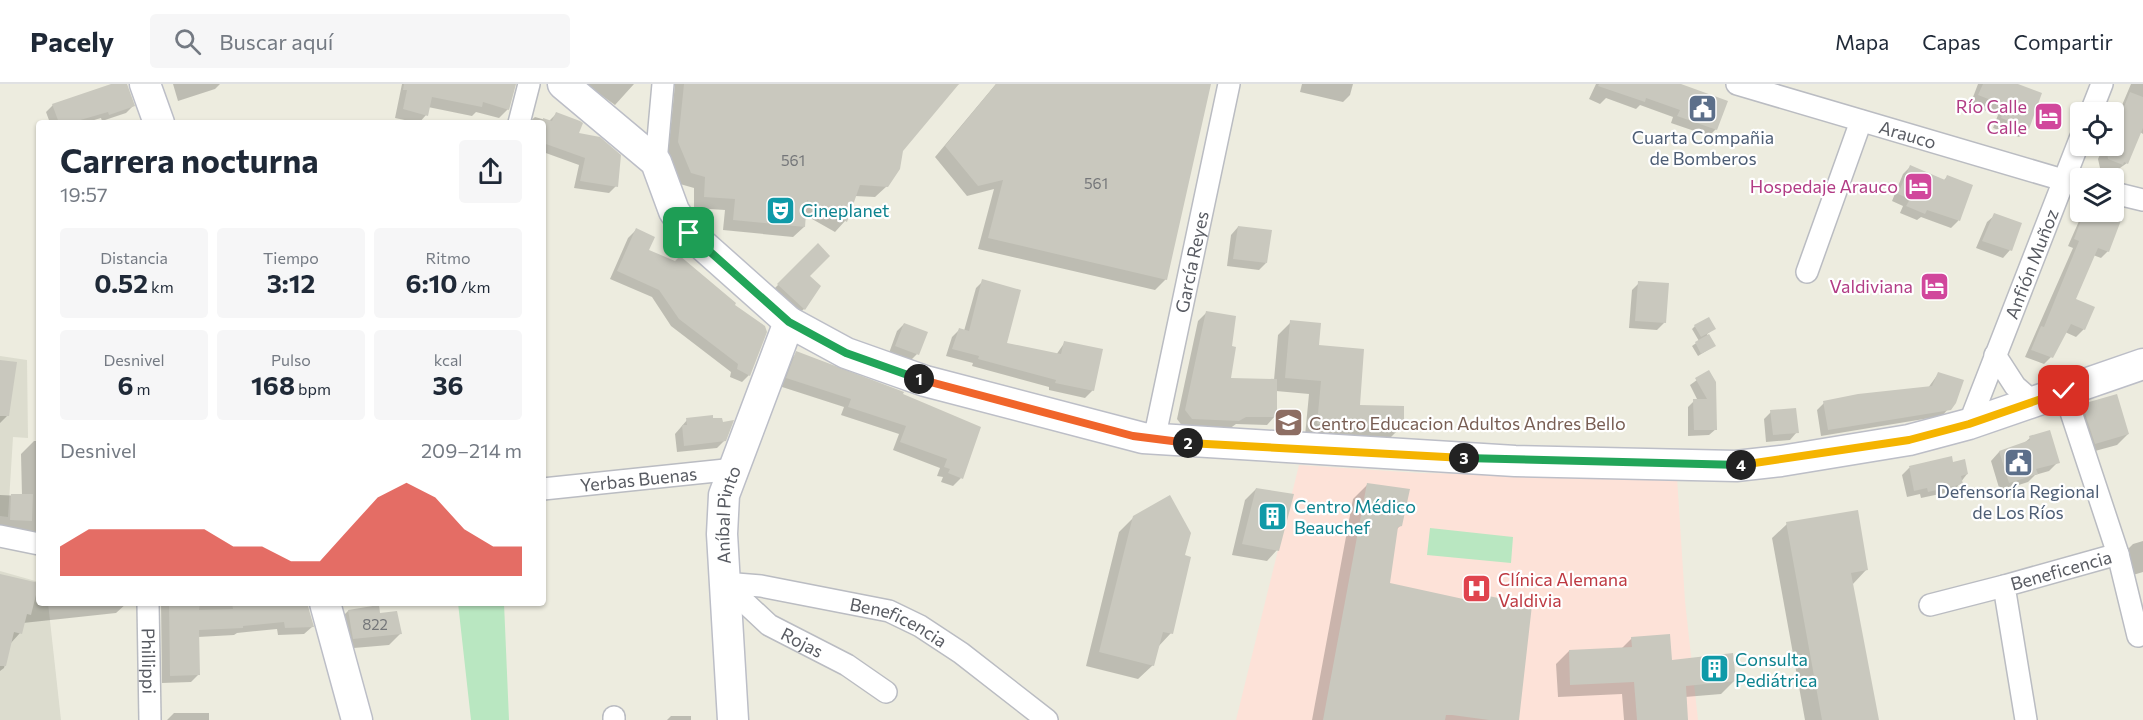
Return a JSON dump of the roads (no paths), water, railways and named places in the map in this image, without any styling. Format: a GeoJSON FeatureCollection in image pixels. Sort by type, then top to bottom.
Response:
{"type":"FeatureCollection","features":[{"type":"Feature","properties":{"kind":"main road"},"geometry":{"type":"LineString","coordinates":[[145,84],[158,120]]}},
{"type":"Feature","properties":{"kind":"main road"},"geometry":{"type":"LineString","coordinates":[[563,84],[656,162],[674,211],[689,233],[789,322],[846,353],[924,381],[1154,440],[1515,461],[1736,466],[1909,440],[1969,424],[2143,364]]}},
{"type":"Feature","properties":{"kind":"main road","name":"Aníbal Pinto"},"geometry":{"type":"LineString","coordinates":[[733,720],[724,583],[722,513],[724,495],[789,322]]}},
{"type":"Feature","properties":{"kind":"main road"},"geometry":{"type":"LineString","coordinates":[[326,606],[357,720]]}},
{"type":"Feature","properties":{"kind":"street"},"geometry":{"type":"LineString","coordinates":[[520,120],[529,84]]}},
{"type":"Feature","properties":{"kind":"street"},"geometry":{"type":"LineString","coordinates":[[656,162],[663,84]]}},
{"type":"Feature","properties":{"kind":"street","name":"García Reyes"},"geometry":{"type":"LineString","coordinates":[[1154,440],[1229,84]]}},
{"type":"Feature","properties":{"kind":"street","name":"Arauco"},"geometry":{"type":"LineString","coordinates":[[1737,84],[2070,182]]}},
{"type":"Feature","properties":{"kind":"street"},"geometry":{"type":"LineString","coordinates":[[2095,102],[2102,84]]}},
{"type":"Feature","properties":{"kind":"street"},"geometry":{"type":"LineString","coordinates":[[1807,272],[1861,121]]}},
{"type":"Feature","properties":{"kind":"street","name":"Anfión Muñoz"},"geometry":{"type":"LineString","coordinates":[[1969,424],[1995,356],[2070,187]]}},
{"type":"Feature","properties":{"kind":"street"},"geometry":{"type":"LineString","coordinates":[[2124,195],[2143,200]]}},
{"type":"Feature","properties":{"kind":"street"},"geometry":{"type":"LineString","coordinates":[[1995,356],[2015,386],[2032,401]]}},
{"type":"Feature","properties":{"kind":"street","name":"Beneficencia"},"geometry":{"type":"LineString","coordinates":[[2026,720],[2004,586],[2118,554],[2064,391]]}},
{"type":"Feature","properties":{"kind":"street","name":"Yerbas Buenas"},"geometry":{"type":"LineString","coordinates":[[546,489],[735,469]]}},
{"type":"Feature","properties":{"kind":"street"},"geometry":{"type":"LineString","coordinates":[[0,536],[36,543]]}},
{"type":"Feature","properties":{"kind":"street"},"geometry":{"type":"LineString","coordinates":[[2118,554],[2138,636],[2143,634]]}},
{"type":"Feature","properties":{"kind":"street","name":"Beneficencia"},"geometry":{"type":"LineString","coordinates":[[724,583],[761,586],[889,610],[920,626],[961,653],[1047,720]]}},
{"type":"Feature","properties":{"kind":"street","name":"Rojas"},"geometry":{"type":"LineString","coordinates":[[724,583],[769,625],[847,665],[886,692]]}},
{"type":"Feature","properties":{"kind":"street"},"geometry":{"type":"LineString","coordinates":[[1930,605],[2004,586]]}},
{"type":"Feature","properties":{"kind":"street","name":"Phillippi"},"geometry":{"type":"LineString","coordinates":[[148,606],[150,720]]}},
{"type":"Feature","properties":{"kind":"place","name":"Cuarta Compañia de Bomberos"},"geometry":{"type":"Point","coordinates":[1703,108]}},
{"type":"Feature","properties":{"kind":"place","name":"Río Calle Calle"},"geometry":{"type":"Point","coordinates":[2048,116]}},
{"type":"Feature","properties":{"kind":"place","name":"Hospedaje Arauco"},"geometry":{"type":"Point","coordinates":[1919,186]}},
{"type":"Feature","properties":{"kind":"place","name":"Cineplanet"},"geometry":{"type":"Point","coordinates":[780,210]}},
{"type":"Feature","properties":{"kind":"place","name":"Valdiviana"},"geometry":{"type":"Point","coordinates":[1934,286]}},
{"type":"Feature","properties":{"kind":"place","name":"Centro Educacion Adultos Andres Bello"},"geometry":{"type":"Point","coordinates":[1288,423]}},
{"type":"Feature","properties":{"kind":"place","name":"Defensoría Regional de Los Ríos"},"geometry":{"type":"Point","coordinates":[2018,462]}},
{"type":"Feature","properties":{"kind":"place","name":"Centro Médico Beauchef"},"geometry":{"type":"Point","coordinates":[1273,516]}},
{"type":"Feature","properties":{"kind":"place","name":"Clínica Alemana Valdivia"},"geometry":{"type":"Point","coordinates":[1477,589]}},
{"type":"Feature","properties":{"kind":"place","name":"Consulta Pediátrica"},"geometry":{"type":"Point","coordinates":[1714,669]}}]}
